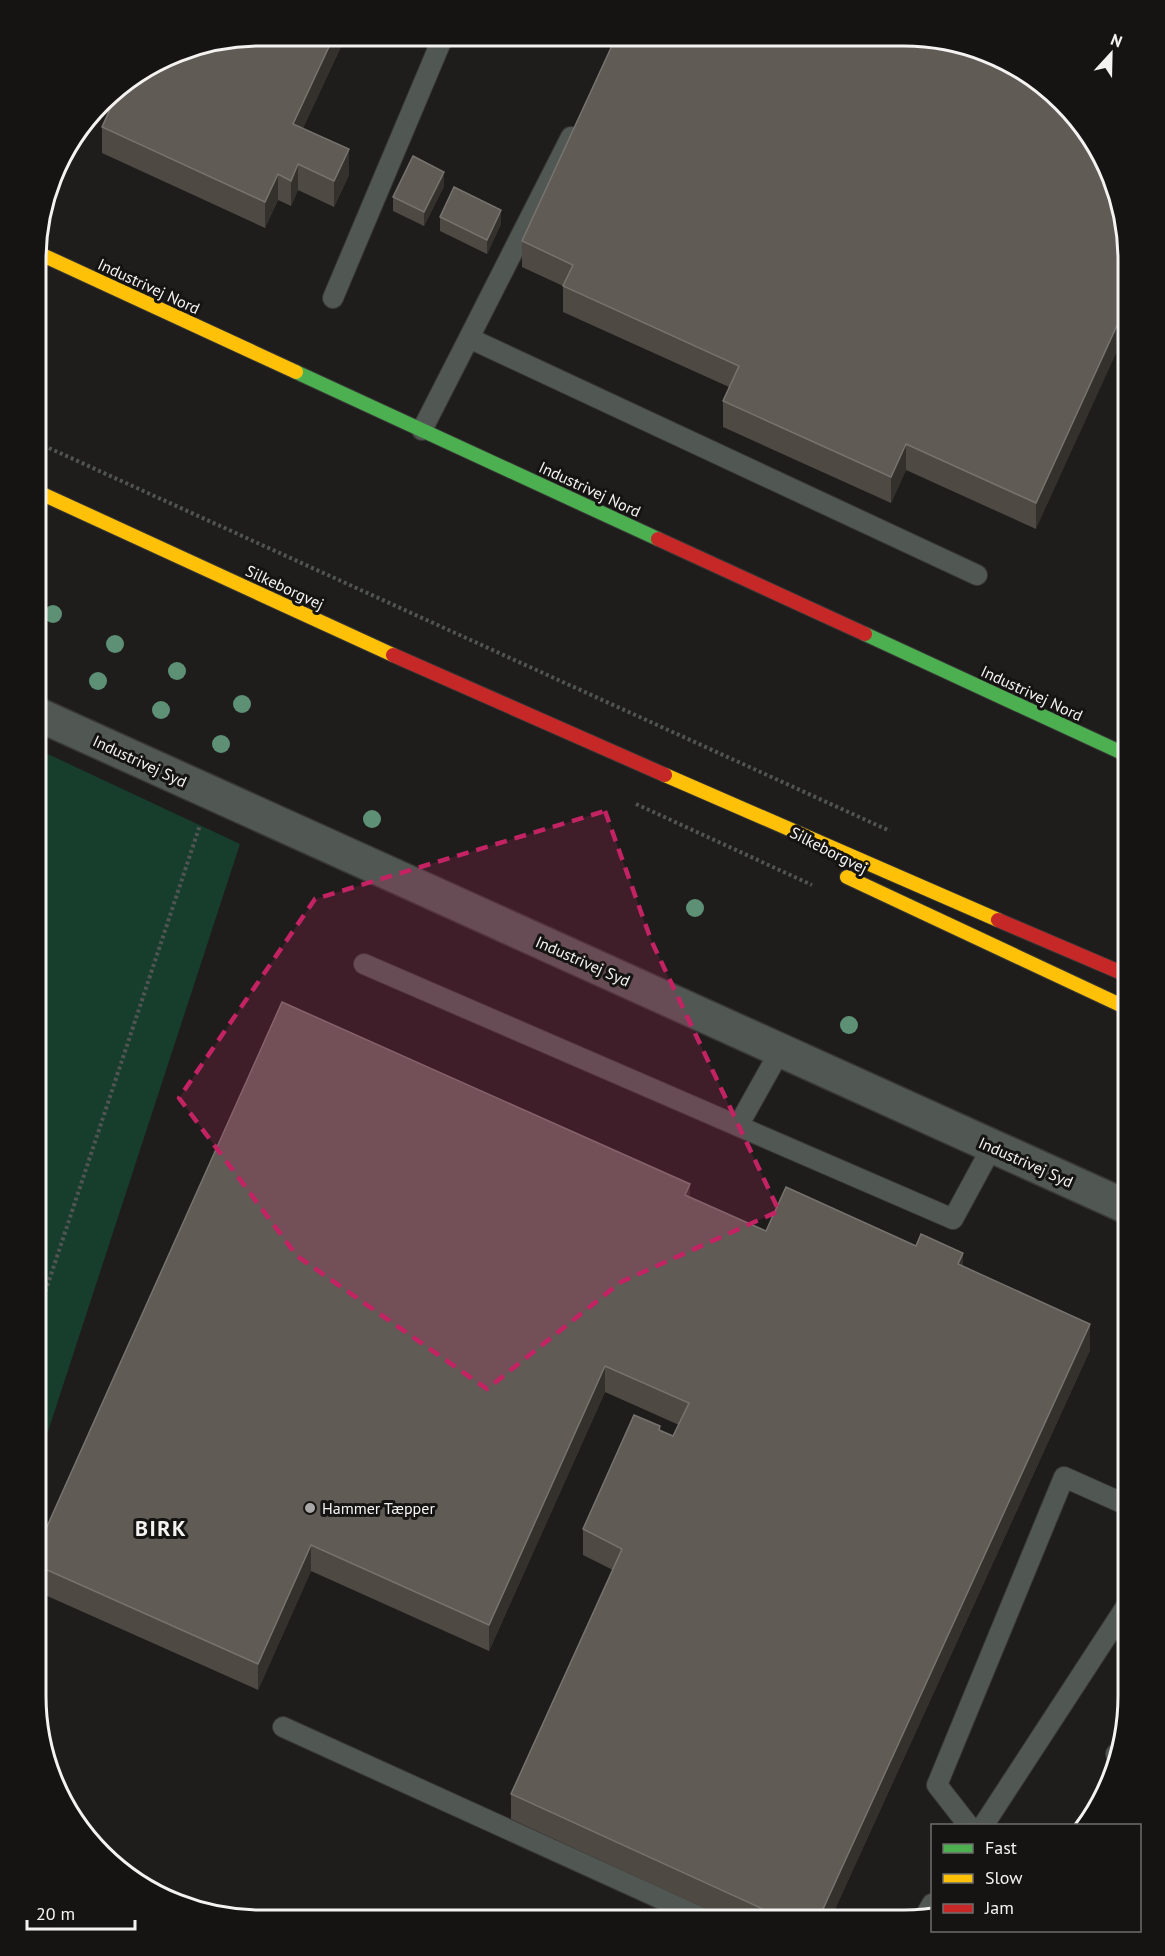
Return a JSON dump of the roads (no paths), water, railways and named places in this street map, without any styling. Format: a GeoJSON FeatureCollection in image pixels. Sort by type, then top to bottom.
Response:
{"type":"FeatureCollection","features":[{"type":"Feature","properties":{"kind":"main road","name":"Industrivej Nord"},"geometry":{"type":"LineString","coordinates":[[46,257],[1118,751]]}},
{"type":"Feature","properties":{"kind":"main road","name":"Silkeborgvej"},"geometry":{"type":"LineString","coordinates":[[46,496],[518,712],[1118,971]]}},
{"type":"Feature","properties":{"kind":"main road","name":"Silkeborgvej"},"geometry":{"type":"LineString","coordinates":[[518,712],[742,824]]}},
{"type":"Feature","properties":{"kind":"main road","name":"Silkeborgvej"},"geometry":{"type":"LineString","coordinates":[[838,872],[1118,1004]]}},
{"type":"Feature","properties":{"kind":"street","name":"Industrivej Syd"},"geometry":{"type":"LineString","coordinates":[[46,718],[1118,1203]]}},
{"type":"Feature","properties":{"kind":"lane"},"geometry":{"type":"LineString","coordinates":[[333,298],[439,47]]}},
{"type":"Feature","properties":{"kind":"lane"},"geometry":{"type":"LineString","coordinates":[[422,430],[580,120]]}},
{"type":"Feature","properties":{"kind":"lane"},"geometry":{"type":"LineString","coordinates":[[469,338],[977,574]]}},
{"type":"Feature","properties":{"kind":"lane"},"geometry":{"type":"LineString","coordinates":[[364,964],[953,1219],[992,1147]]}},
{"type":"Feature","properties":{"kind":"lane"},"geometry":{"type":"LineString","coordinates":[[738,1126],[780,1051]]}},
{"type":"Feature","properties":{"kind":"lane"},"geometry":{"type":"LineString","coordinates":[[967,1824],[938,1785],[1064,1477],[1118,1501]]}},
{"type":"Feature","properties":{"kind":"lane"},"geometry":{"type":"LineString","coordinates":[[984,1824],[1118,1619]]}},
{"type":"Feature","properties":{"kind":"lane"},"geometry":{"type":"LineString","coordinates":[[283,1727],[685,1910]]}},
{"type":"Feature","properties":{"kind":"place","name":"Hammer Tæpper"},"geometry":{"type":"Point","coordinates":[310,1508]}},
{"type":"Feature","properties":{"kind":"district","name":"BIRK"},"geometry":{"type":"Point","coordinates":[161,1528]}}]}
